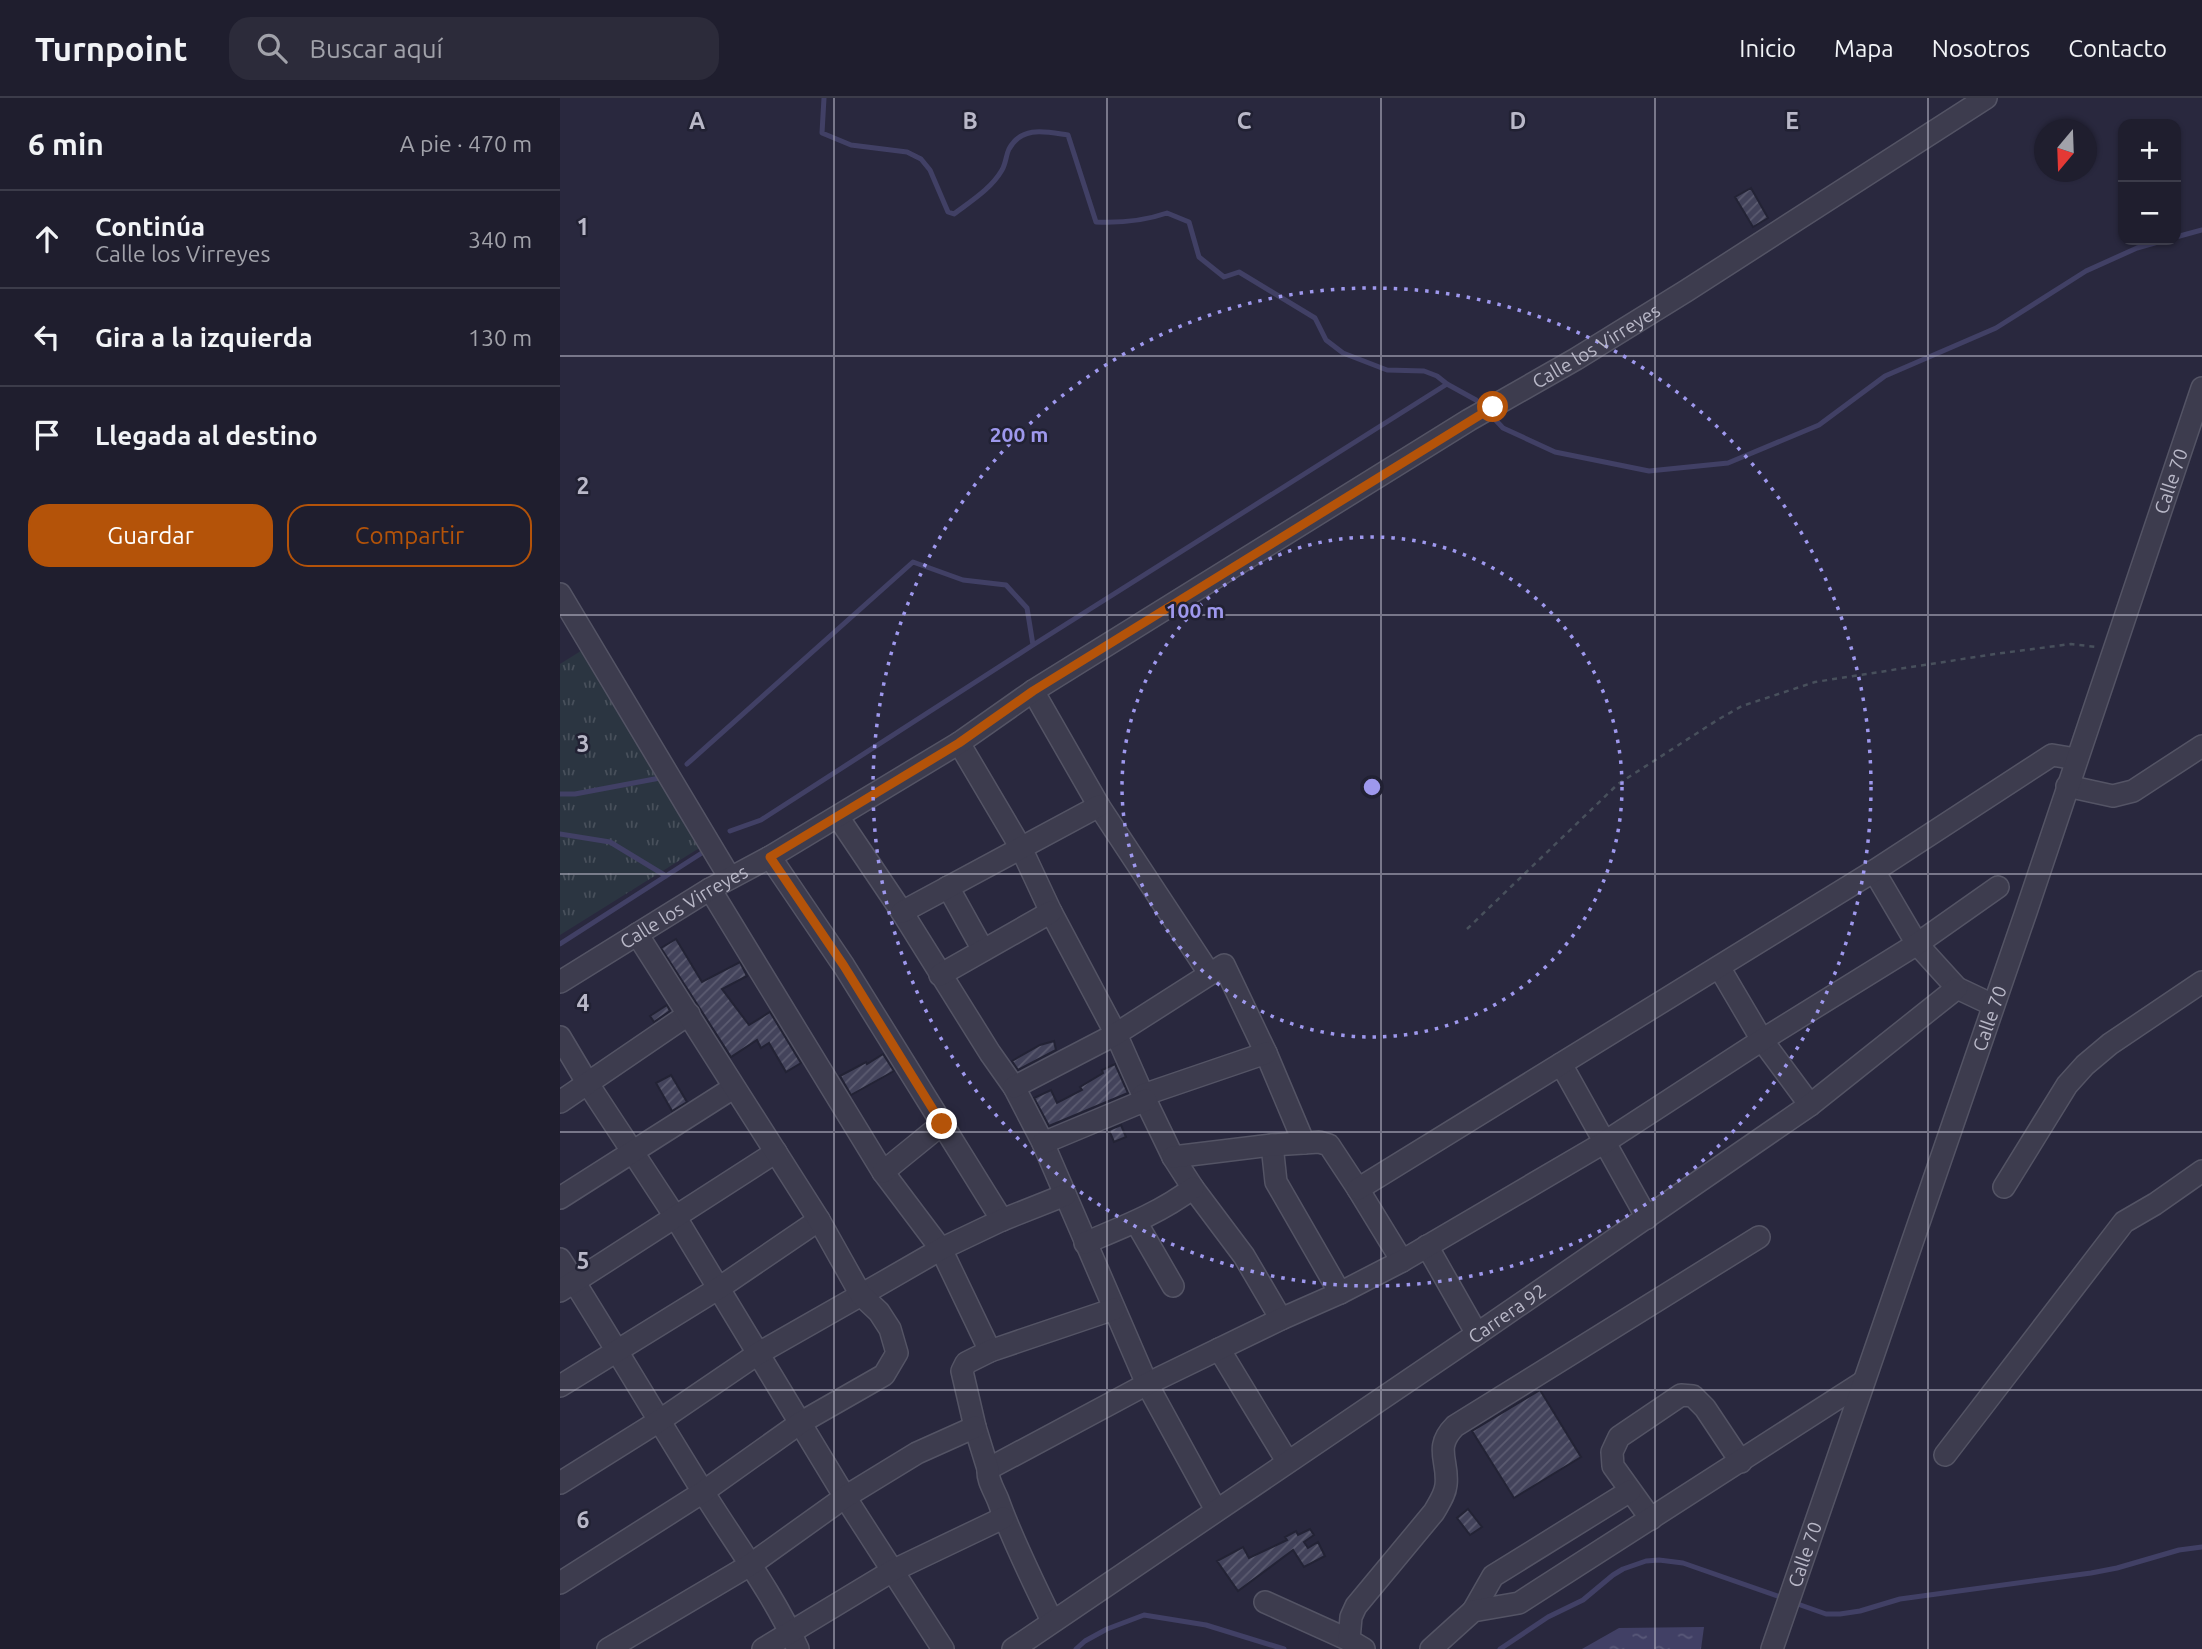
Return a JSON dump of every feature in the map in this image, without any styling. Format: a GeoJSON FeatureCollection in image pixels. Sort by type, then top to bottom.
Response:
{"type":"FeatureCollection","features":[{"type":"Feature","properties":{"kind":"street","name":"Calle los Virreyes"},"geometry":{"type":"LineString","coordinates":[[560,982],[710,889],[770,857],[959,743],[1033,691],[1469,420],[1576,359],[1686,291],[1986,98]]}},
{"type":"Feature","properties":{"kind":"street","name":"Calle 70"},"geometry":{"type":"LineString","coordinates":[[1774,1648],[2202,388]]}},
{"type":"Feature","properties":{"kind":"street"},"geometry":{"type":"LineString","coordinates":[[560,594],[730,878]]}},
{"type":"Feature","properties":{"kind":"street"},"geometry":{"type":"LineString","coordinates":[[1033,691],[1099,806],[1209,973]]}},
{"type":"Feature","properties":{"kind":"street"},"geometry":{"type":"LineString","coordinates":[[959,743],[1021,848],[1051,912],[1116,1034],[1173,1157],[1244,1256],[1281,1319]]}},
{"type":"Feature","properties":{"kind":"street"},"geometry":{"type":"LineString","coordinates":[[2067,786],[2113,796],[2133,791],[2202,746]]}},
{"type":"Feature","properties":{"kind":"street"},"geometry":{"type":"LineString","coordinates":[[1359,1189],[1874,871],[2052,755],[2076,759]]}},
{"type":"Feature","properties":{"kind":"street"},"geometry":{"type":"LineString","coordinates":[[902,912],[1099,806]]}},
{"type":"Feature","properties":{"kind":"street"},"geometry":{"type":"LineString","coordinates":[[838,817],[1014,1087],[1043,1143],[1147,1384],[1216,1510]]}},
{"type":"Feature","properties":{"kind":"street"},"geometry":{"type":"LineString","coordinates":[[770,857],[844,966],[1002,1220]]}},
{"type":"Feature","properties":{"kind":"street"},"geometry":{"type":"LineString","coordinates":[[1874,871],[1917,944],[1957,988],[1993,1005]]}},
{"type":"Feature","properties":{"kind":"street"},"geometry":{"type":"LineString","coordinates":[[948,887],[983,950]]}},
{"type":"Feature","properties":{"kind":"street"},"geometry":{"type":"LineString","coordinates":[[988,1469],[1147,1384],[1402,1261],[1605,1142],[1917,944],[1998,887]]}},
{"type":"Feature","properties":{"kind":"street"},"geometry":{"type":"LineString","coordinates":[[710,889],[883,1172],[941,1249],[990,1351]]}},
{"type":"Feature","properties":{"kind":"street"},"geometry":{"type":"LineString","coordinates":[[940,975],[1051,912]]}},
{"type":"Feature","properties":{"kind":"street"},"geometry":{"type":"LineString","coordinates":[[560,1583],[703,1492],[800,1423],[884,1375],[897,1353],[890,1329],[879,1312],[860,1295],[819,1220],[637,934]]}},
{"type":"Feature","properties":{"kind":"street"},"geometry":{"type":"LineString","coordinates":[[1014,1087],[1116,1034],[1224,965],[1266,1053],[1304,1143]]}},
{"type":"Feature","properties":{"kind":"street"},"geometry":{"type":"LineString","coordinates":[[1719,967],[1762,1040],[1810,1105]]}},
{"type":"Feature","properties":{"kind":"street"},"geometry":{"type":"LineString","coordinates":[[2004,1187],[2067,1085],[2085,1065],[2110,1044],[2202,982]]}},
{"type":"Feature","properties":{"kind":"street","name":"Carrera 92"},"geometry":{"type":"LineString","coordinates":[[1013,1649],[1810,1105],[1957,988]]}},
{"type":"Feature","properties":{"kind":"street"},"geometry":{"type":"LineString","coordinates":[[560,1102],[689,1014]]}},
{"type":"Feature","properties":{"kind":"street"},"geometry":{"type":"LineString","coordinates":[[560,1037],[587,1084],[676,1218],[759,1353],[892,1571],[934,1646]]}},
{"type":"Feature","properties":{"kind":"street"},"geometry":{"type":"LineString","coordinates":[[1043,1143],[1144,1098],[1266,1053]]}},
{"type":"Feature","properties":{"kind":"street"},"geometry":{"type":"LineString","coordinates":[[1561,1064],[1647,1218]]}},
{"type":"Feature","properties":{"kind":"street"},"geometry":{"type":"LineString","coordinates":[[560,1198],[733,1087]]}},
{"type":"Feature","properties":{"kind":"street"},"geometry":{"type":"LineString","coordinates":[[883,1172],[942,1124]]}},
{"type":"Feature","properties":{"kind":"street"},"geometry":{"type":"LineString","coordinates":[[1173,1157],[1272,1145],[1319,1142],[1329,1145],[1402,1261]]}},
{"type":"Feature","properties":{"kind":"street"},"geometry":{"type":"LineString","coordinates":[[1272,1145],[1276,1182],[1340,1293]]}},
{"type":"Feature","properties":{"kind":"street"},"geometry":{"type":"LineString","coordinates":[[567,1287],[776,1152]]}},
{"type":"Feature","properties":{"kind":"street"},"geometry":{"type":"LineString","coordinates":[[1945,1455],[2124,1222],[2202,1171]]}},
{"type":"Feature","properties":{"kind":"street"},"geometry":{"type":"LineString","coordinates":[[1085,1243],[1136,1222],[1194,1188]]}},
{"type":"Feature","properties":{"kind":"street"},"geometry":{"type":"LineString","coordinates":[[560,1483],[659,1421],[759,1353],[860,1295],[941,1249],[1002,1220],[1065,1195]]}},
{"type":"Feature","properties":{"kind":"street"},"geometry":{"type":"LineString","coordinates":[[560,1386],[719,1288],[819,1220]]}},
{"type":"Feature","properties":{"kind":"street"},"geometry":{"type":"LineString","coordinates":[[1136,1222],[1173,1286]]}},
{"type":"Feature","properties":{"kind":"street"},"geometry":{"type":"LineString","coordinates":[[1357,1645],[1351,1618],[1356,1606],[1434,1512],[1443,1497],[1446,1484],[1442,1449],[1445,1436],[1455,1426],[1759,1237]]}},
{"type":"Feature","properties":{"kind":"street"},"geometry":{"type":"LineString","coordinates":[[1427,1246],[1476,1334]]}},
{"type":"Feature","properties":{"kind":"street"},"geometry":{"type":"LineString","coordinates":[[560,1259],[567,1287],[618,1350],[794,1641]]}},
{"type":"Feature","properties":{"kind":"street"},"geometry":{"type":"LineString","coordinates":[[1052,1621],[1003,1518],[988,1476],[961,1371],[967,1363],[990,1351],[1114,1309]]}},
{"type":"Feature","properties":{"kind":"street"},"geometry":{"type":"LineString","coordinates":[[1219,1349],[1287,1461]]}},
{"type":"Feature","properties":{"kind":"street"},"geometry":{"type":"LineString","coordinates":[[1473,1611],[1519,1603],[1863,1382]]}},
{"type":"Feature","properties":{"kind":"street"},"geometry":{"type":"LineString","coordinates":[[1651,1519],[1613,1466],[1612,1452],[1619,1437],[1681,1395],[1693,1396],[1705,1408],[1741,1462]]}},
{"type":"Feature","properties":{"kind":"street"},"geometry":{"type":"LineString","coordinates":[[608,1649],[750,1565],[845,1497],[917,1453],[975,1427]]}},
{"type":"Feature","properties":{"kind":"street"},"geometry":{"type":"LineString","coordinates":[[1431,1649],[1473,1611],[1493,1576],[1630,1490]]}},
{"type":"Feature","properties":{"kind":"street"},"geometry":{"type":"LineString","coordinates":[[762,1649],[794,1641],[892,1571],[1003,1518]]}},
{"type":"Feature","properties":{"kind":"street"},"geometry":{"type":"LineString","coordinates":[[1265,1602],[1357,1645]]}},
{"type":"Feature","properties":{"kind":"path"},"geometry":{"type":"LineString","coordinates":[[1467,929],[1619,784],[1742,706],[1815,682],[1936,663],[2071,645],[2113,649]]}},
{"type":"Feature","properties":{"kind":"green space"},"geometry":{"type":"Polygon","coordinates":[[[584,649],[701,847],[560,935],[560,664],[584,649]]]}},
{"type":"Feature","properties":{"kind":"water"},"geometry":{"type":"Polygon","coordinates":[[[1704,1627],[1701,1649],[1582,1649],[1619,1628],[1704,1627]]]}},
{"type":"Feature","properties":{"kind":"building"},"geometry":{"type":"Polygon","coordinates":[[[1751,188],[1768,218],[1753,227],[1735,197],[1751,188]]]}},
{"type":"Feature","properties":{"kind":"building"},"geometry":{"type":"Polygon","coordinates":[[[676,939],[702,982],[740,962],[747,976],[722,989],[749,1025],[770,1012],[801,1063],[786,1072],[769,1043],[761,1048],[757,1040],[731,1057],[661,948],[676,939]]]}},
{"type":"Feature","properties":{"kind":"building"},"geometry":{"type":"Polygon","coordinates":[[[667,1005],[670,1011],[654,1022],[650,1016],[667,1005]]]}},
{"type":"Feature","properties":{"kind":"building"},"geometry":{"type":"Polygon","coordinates":[[[1054,1041],[1056,1050],[1018,1070],[1012,1061],[1040,1045],[1054,1041]]]}},
{"type":"Feature","properties":{"kind":"building"},"geometry":{"type":"Polygon","coordinates":[[[883,1054],[894,1071],[851,1095],[840,1076],[883,1054]]]}},
{"type":"Feature","properties":{"kind":"building"},"geometry":{"type":"Polygon","coordinates":[[[1115,1064],[1128,1093],[1049,1126],[1034,1098],[1051,1090],[1057,1103],[1082,1090],[1080,1087],[1103,1073],[1102,1070],[1115,1064]]]}},
{"type":"Feature","properties":{"kind":"building"},"geometry":{"type":"Polygon","coordinates":[[[671,1075],[687,1102],[672,1111],[656,1083],[671,1075]]]}},
{"type":"Feature","properties":{"kind":"building"},"geometry":{"type":"Polygon","coordinates":[[[1121,1125],[1126,1137],[1114,1142],[1109,1130],[1121,1125]]]}},
{"type":"Feature","properties":{"kind":"building"},"geometry":{"type":"Polygon","coordinates":[[[1540,1390],[1581,1457],[1514,1498],[1472,1431],[1540,1390]]]}},
{"type":"Feature","properties":{"kind":"building"},"geometry":{"type":"Polygon","coordinates":[[[1468,1509],[1482,1527],[1470,1535],[1457,1518],[1468,1509]]]}},
{"type":"Feature","properties":{"kind":"building"},"geometry":{"type":"Polygon","coordinates":[[[1310,1529],[1314,1535],[1304,1542],[1308,1548],[1318,1542],[1325,1556],[1304,1567],[1293,1550],[1238,1591],[1217,1561],[1243,1547],[1249,1558],[1287,1540],[1285,1537],[1296,1531],[1298,1535],[1310,1529]]]}},
{"type":"Feature","properties":{"kind":"waterway"},"geometry":{"type":"LineString","coordinates":[[824,98],[822,133],[851,145],[907,152],[921,159],[930,170],[948,212],[954,214],[992,183],[1003,167],[1009,149],[1021,136],[1036,132],[1068,135],[1096,222],[1132,221],[1167,213],[1189,222],[1199,257],[1224,277],[1239,272],[1315,318],[1326,340],[1343,353],[1387,370],[1424,371],[1437,376],[1482,406]]}},
{"type":"Feature","properties":{"kind":"waterway"},"geometry":{"type":"LineString","coordinates":[[2181,236],[2202,230]]}},
{"type":"Feature","properties":{"kind":"waterway"},"geometry":{"type":"LineString","coordinates":[[1489,413],[1503,428],[1555,452],[1649,471],[1728,463],[1819,425],[1885,376],[1996,328],[2086,271],[2148,245]]}},
{"type":"Feature","properties":{"kind":"waterway"},"geometry":{"type":"LineString","coordinates":[[730,831],[761,820],[1447,384]]}},
{"type":"Feature","properties":{"kind":"waterway"},"geometry":{"type":"LineString","coordinates":[[687,764],[913,562],[963,580],[1006,585],[1027,608],[1033,645]]}},
{"type":"Feature","properties":{"kind":"waterway"},"geometry":{"type":"LineString","coordinates":[[560,794],[575,794],[660,778]]}},
{"type":"Feature","properties":{"kind":"waterway"},"geometry":{"type":"LineString","coordinates":[[560,834],[610,842],[666,876]]}},
{"type":"Feature","properties":{"kind":"waterway"},"geometry":{"type":"LineString","coordinates":[[560,944],[708,849]]}},
{"type":"Feature","properties":{"kind":"waterway"},"geometry":{"type":"LineString","coordinates":[[1792,1602],[1826,1614],[1840,1614],[1900,1599],[2091,1573],[2179,1550],[2202,1547]]}},
{"type":"Feature","properties":{"kind":"waterway"},"geometry":{"type":"LineString","coordinates":[[1500,1649],[1548,1617],[1583,1600],[1613,1575],[1646,1561],[1683,1563],[1783,1598]]}},
{"type":"Feature","properties":{"kind":"waterway"},"geometry":{"type":"LineString","coordinates":[[1076,1649],[1107,1629],[1144,1615],[1206,1625],[1284,1649]]}},
{"type":"Feature","properties":{"kind":"route"},"geometry":{"type":"LineString","coordinates":[[942,1124],[844,966],[770,857],[959,743],[1033,691],[1493,407]]}}]}
